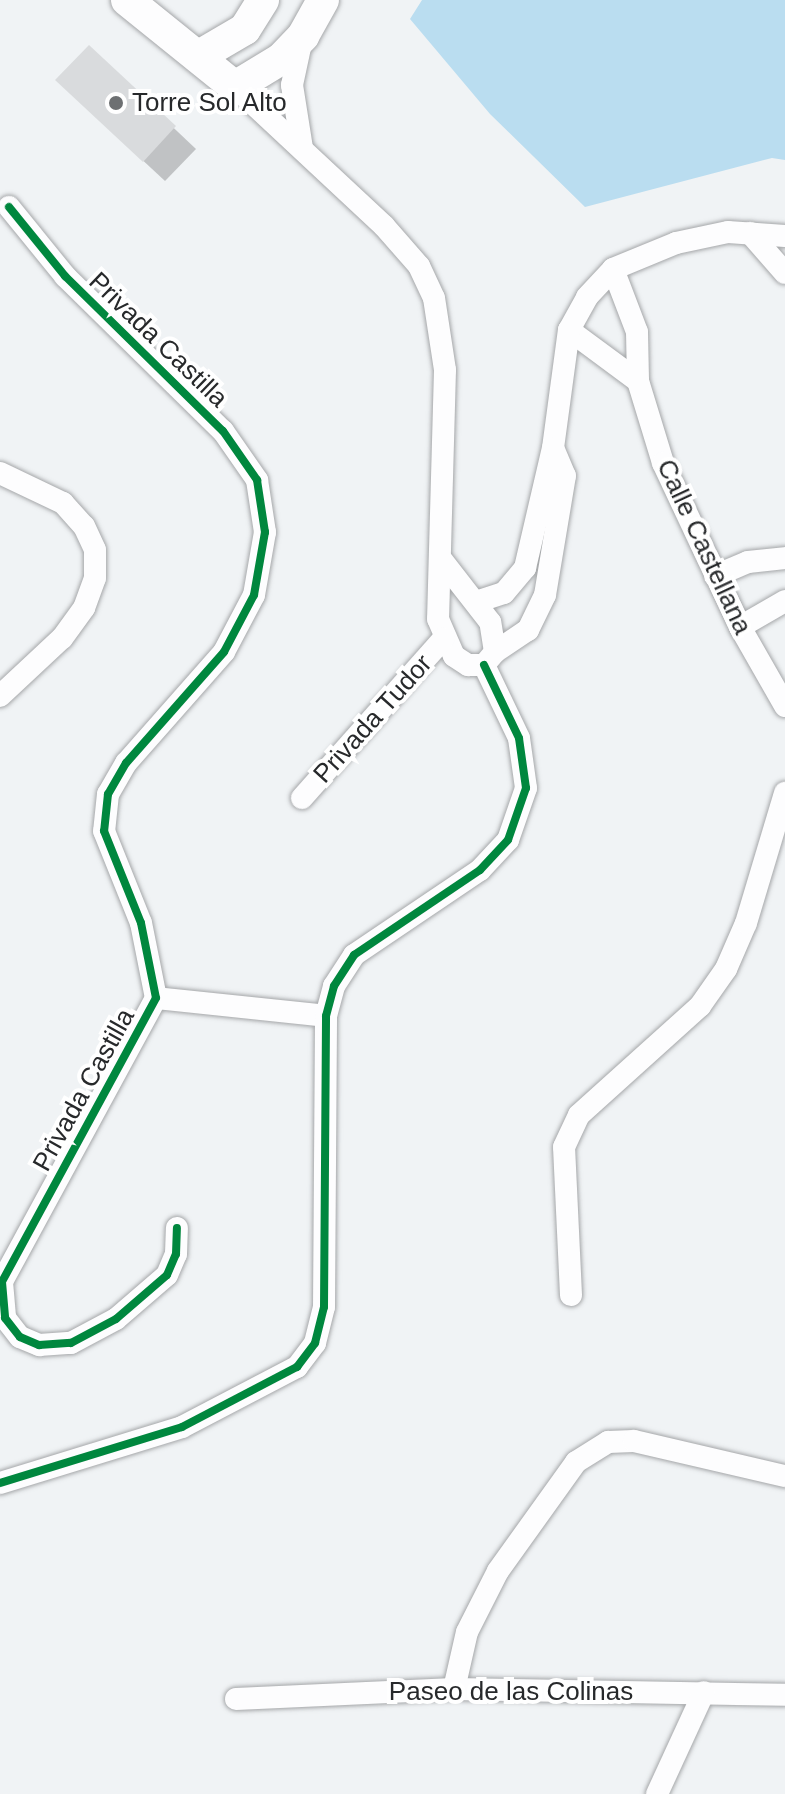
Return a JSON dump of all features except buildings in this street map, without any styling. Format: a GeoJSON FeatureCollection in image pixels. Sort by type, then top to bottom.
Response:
{"type":"FeatureCollection","features":[{"type":"Feature","properties":{"kind":"street"},"geometry":{"type":"LineString","coordinates":[[127,0],[199,56],[302,148],[384,226],[419,266],[434,298],[445,370],[438,605],[443,639],[461,660],[490,658],[528,630],[545,595],[565,476],[553,448]]}},
{"type":"Feature","properties":{"kind":"street"},"geometry":{"type":"LineString","coordinates":[[199,56],[245,29],[263,0]]}},
{"type":"Feature","properties":{"kind":"street"},"geometry":{"type":"LineString","coordinates":[[302,148],[292,85],[303,36],[323,0]]}},
{"type":"Feature","properties":{"kind":"street"},"geometry":{"type":"LineString","coordinates":[[235,87],[265,72],[303,36]]}},
{"type":"Feature","properties":{"kind":"street","name":"Privada Castilla"},"geometry":{"type":"LineString","coordinates":[[9,207],[65,276],[223,431],[257,480],[265,532],[254,595],[224,652],[126,763],[108,794],[104,831],[141,923],[156,998],[2,1282],[5,1318],[20,1337],[39,1345],[82,1337],[127,1311],[167,1275],[176,1254],[177,1228]]}},
{"type":"Feature","properties":{"kind":"street"},"geometry":{"type":"LineString","coordinates":[[476,602],[504,593],[525,568],[553,448],[569,330],[587,297],[613,269],[676,243],[728,232],[785,236]]}},
{"type":"Feature","properties":{"kind":"street"},"geometry":{"type":"LineString","coordinates":[[750,233],[785,273]]}},
{"type":"Feature","properties":{"kind":"street","name":"Calle Castellana"},"geometry":{"type":"LineString","coordinates":[[613,269],[637,332],[638,381],[663,463],[740,627],[785,706]]}},
{"type":"Feature","properties":{"kind":"street"},"geometry":{"type":"LineString","coordinates":[[569,330],[638,381]]}},
{"type":"Feature","properties":{"kind":"street"},"geometry":{"type":"LineString","coordinates":[[0,473],[63,503],[84,526],[95,550],[95,578],[84,608],[62,638],[0,696]]}},
{"type":"Feature","properties":{"kind":"street"},"geometry":{"type":"LineString","coordinates":[[715,576],[757,560],[785,558]]}},
{"type":"Feature","properties":{"kind":"street"},"geometry":{"type":"LineString","coordinates":[[0,1483],[182,1427],[297,1367],[315,1343],[324,1307],[326,1016],[334,986],[354,955],[480,870],[508,840],[526,788],[521,750],[490,658],[497,638],[476,602],[441,559]]}},
{"type":"Feature","properties":{"kind":"street"},"geometry":{"type":"LineString","coordinates":[[740,627],[785,601]]}},
{"type":"Feature","properties":{"kind":"street","name":"Privada Tudor"},"geometry":{"type":"LineString","coordinates":[[302,798],[443,639]]}},
{"type":"Feature","properties":{"kind":"street"},"geometry":{"type":"LineString","coordinates":[[571,1295],[564,1147],[579,1115],[700,1006],[726,969],[746,923],[778,825],[785,793]]}},
{"type":"Feature","properties":{"kind":"street"},"geometry":{"type":"LineString","coordinates":[[156,998],[326,1016]]}},
{"type":"Feature","properties":{"kind":"street"},"geometry":{"type":"LineString","coordinates":[[454,1689],[467,1632],[498,1571],[576,1462],[608,1442],[634,1441],[785,1476]]}},
{"type":"Feature","properties":{"kind":"street","name":"Paseo de las Colinas"},"geometry":{"type":"LineString","coordinates":[[236,1699],[454,1689],[785,1695]]}},
{"type":"Feature","properties":{"kind":"street"},"geometry":{"type":"LineString","coordinates":[[657,1794],[704,1692]]}},
{"type":"Feature","properties":{"kind":"shaded area"},"geometry":{"type":"Polygon","coordinates":[[[422,0],[785,0],[785,160],[772,158],[585,207],[490,114],[410,19],[422,0]]]}},
{"type":"Feature","properties":{"kind":"cycle path"},"geometry":{"type":"LineString","coordinates":[[9,207],[65,276],[223,431],[257,480],[265,532],[254,595],[224,652],[126,763],[108,794],[104,831],[141,923],[156,998],[2,1282],[5,1318],[20,1337],[39,1345],[71,1343],[116,1319],[167,1275],[176,1254],[177,1228]]}},
{"type":"Feature","properties":{"kind":"cycle path"},"geometry":{"type":"LineString","coordinates":[[0,1483],[182,1427],[297,1367],[315,1343],[324,1307],[326,1016],[334,986],[354,955],[480,870],[508,840],[526,788],[519,738],[484,665]]}},
{"type":"Feature","properties":{"kind":"place","name":"Torre Sol Alto"},"geometry":{"type":"Point","coordinates":[116,103]}}]}
